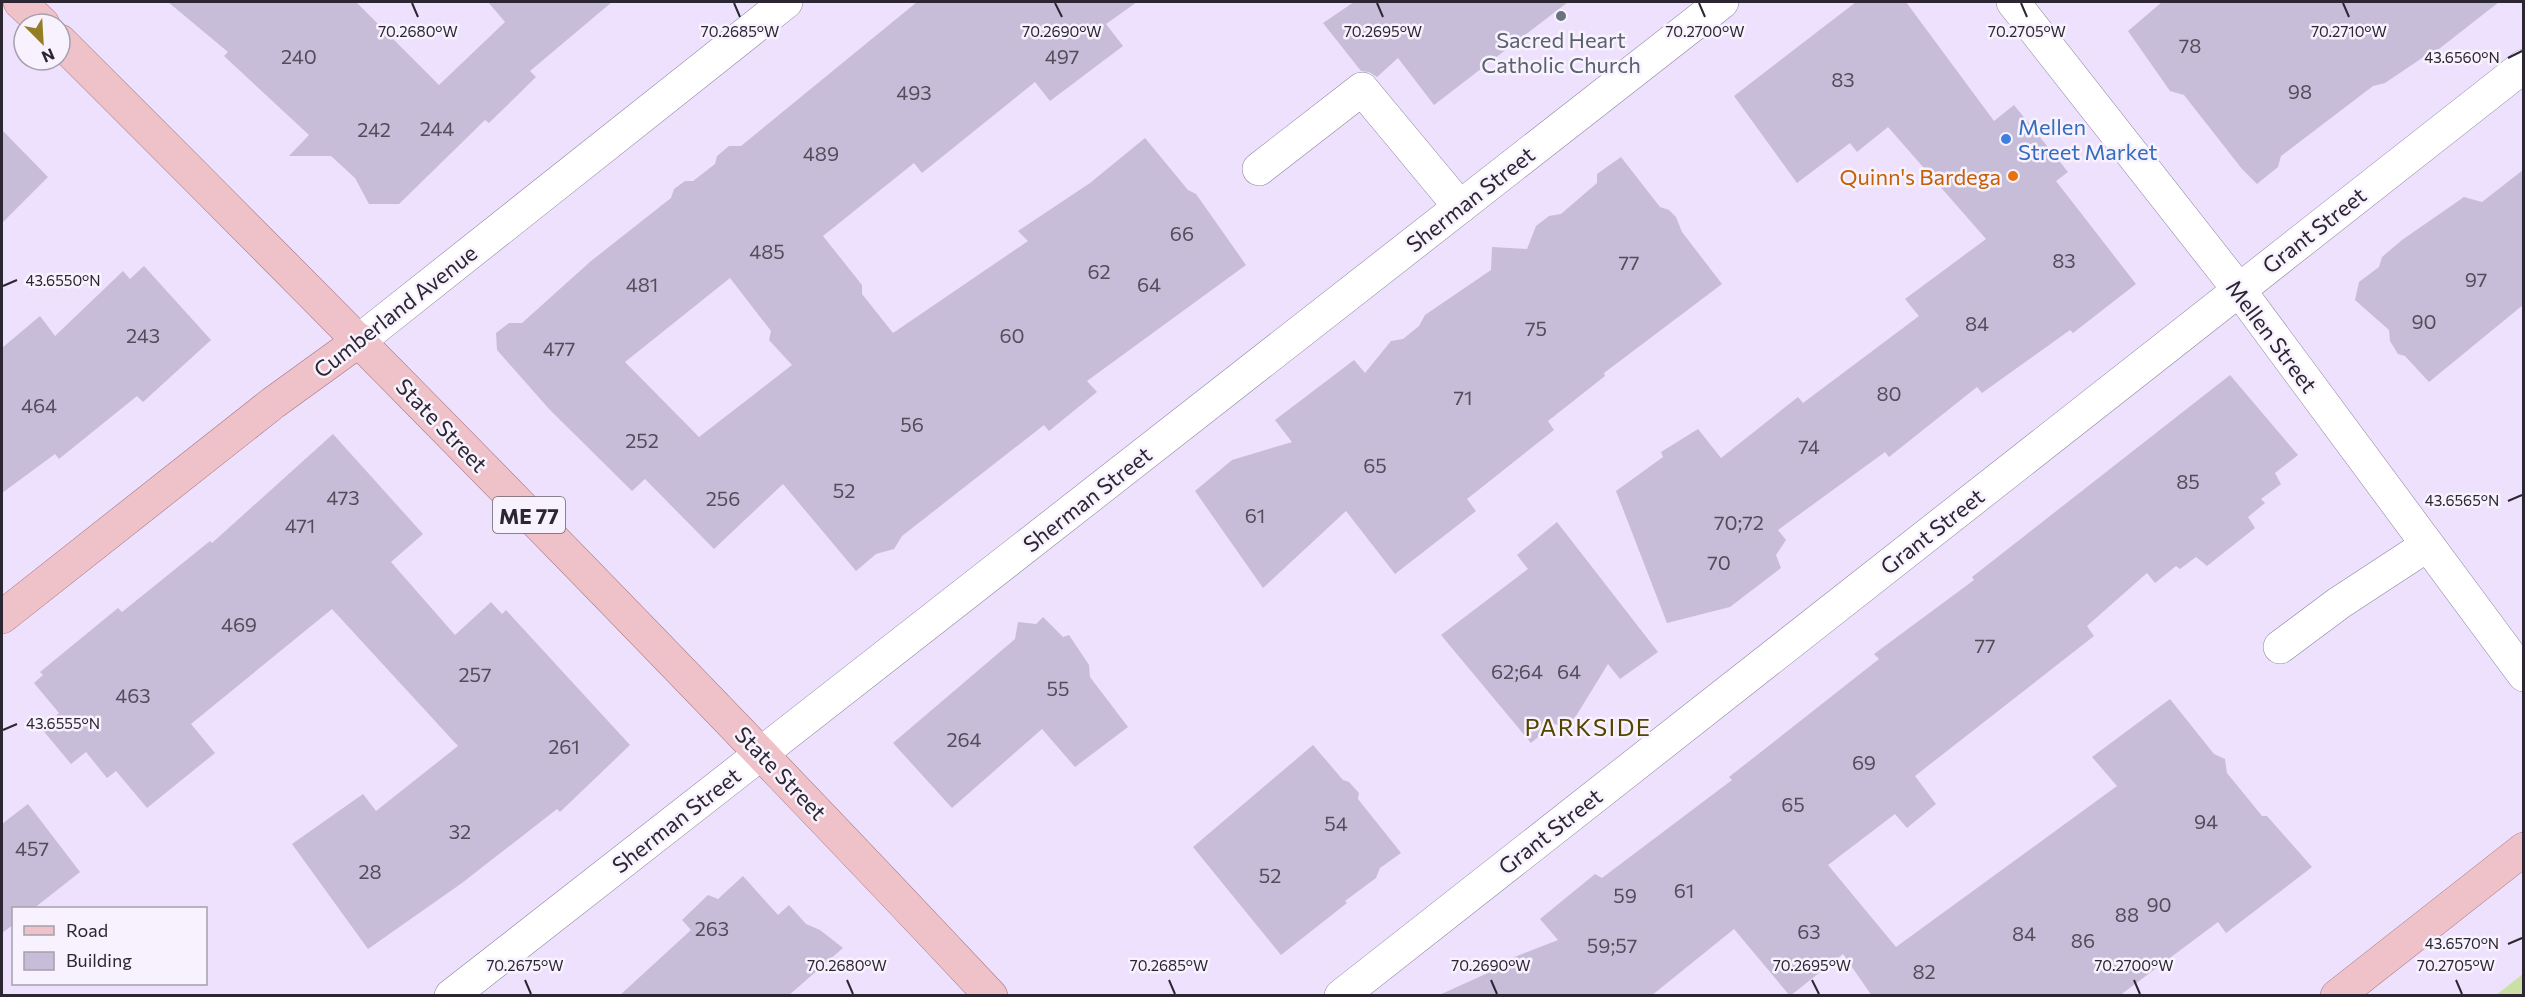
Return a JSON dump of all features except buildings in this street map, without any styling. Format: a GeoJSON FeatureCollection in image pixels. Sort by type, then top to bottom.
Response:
{"type":"FeatureCollection","features":[{"type":"Feature","properties":{"kind":"main road","name":"State Street"},"geometry":{"type":"LineString","coordinates":[[72,53],[360,340],[602,592],[762,753],[991,996]]}},
{"type":"Feature","properties":{"kind":"main road","name":"Cumberland Avenue"},"geometry":{"type":"LineString","coordinates":[[2,617],[273,403],[360,340]]}},
{"type":"Feature","properties":{"kind":"main road"},"geometry":{"type":"LineString","coordinates":[[2337,996],[2523,849]]}},
{"type":"Feature","properties":{"kind":"street","name":"Cumberland Avenue"},"geometry":{"type":"LineString","coordinates":[[360,340],[786,2]]}},
{"type":"Feature","properties":{"kind":"street","name":"Sherman Street"},"geometry":{"type":"LineString","coordinates":[[452,996],[1722,2]]}},
{"type":"Feature","properties":{"kind":"street","name":"Mellen Street"},"geometry":{"type":"LineString","coordinates":[[2013,2],[2239,290],[2523,675]]}},
{"type":"Feature","properties":{"kind":"street","name":"Grant Street"},"geometry":{"type":"LineString","coordinates":[[1341,996],[2523,66]]}},
{"type":"Feature","properties":{"kind":"street"},"geometry":{"type":"LineString","coordinates":[[1259,169],[1362,89],[1460,207]]}},
{"type":"Feature","properties":{"kind":"street"},"geometry":{"type":"LineString","coordinates":[[2280,646],[2339,603],[2426,546]]}},
{"type":"Feature","properties":{"kind":"green space"},"geometry":{"type":"Polygon","coordinates":[[[2523,974],[2523,995],[2496,995],[2523,974]]]}},
{"type":"Feature","properties":{"kind":"place","name":"Sacred Heart Catholic Church"},"geometry":{"type":"Point","coordinates":[1561,16]}},
{"type":"Feature","properties":{"kind":"place","name":"Mellen Street Market"},"geometry":{"type":"Point","coordinates":[2006,139]}},
{"type":"Feature","properties":{"kind":"place","name":"Quinn's Bardega"},"geometry":{"type":"Point","coordinates":[2013,176]}},
{"type":"Feature","properties":{"kind":"district","name":"PARKSIDE"},"geometry":{"type":"Point","coordinates":[1588,726]}}]}
